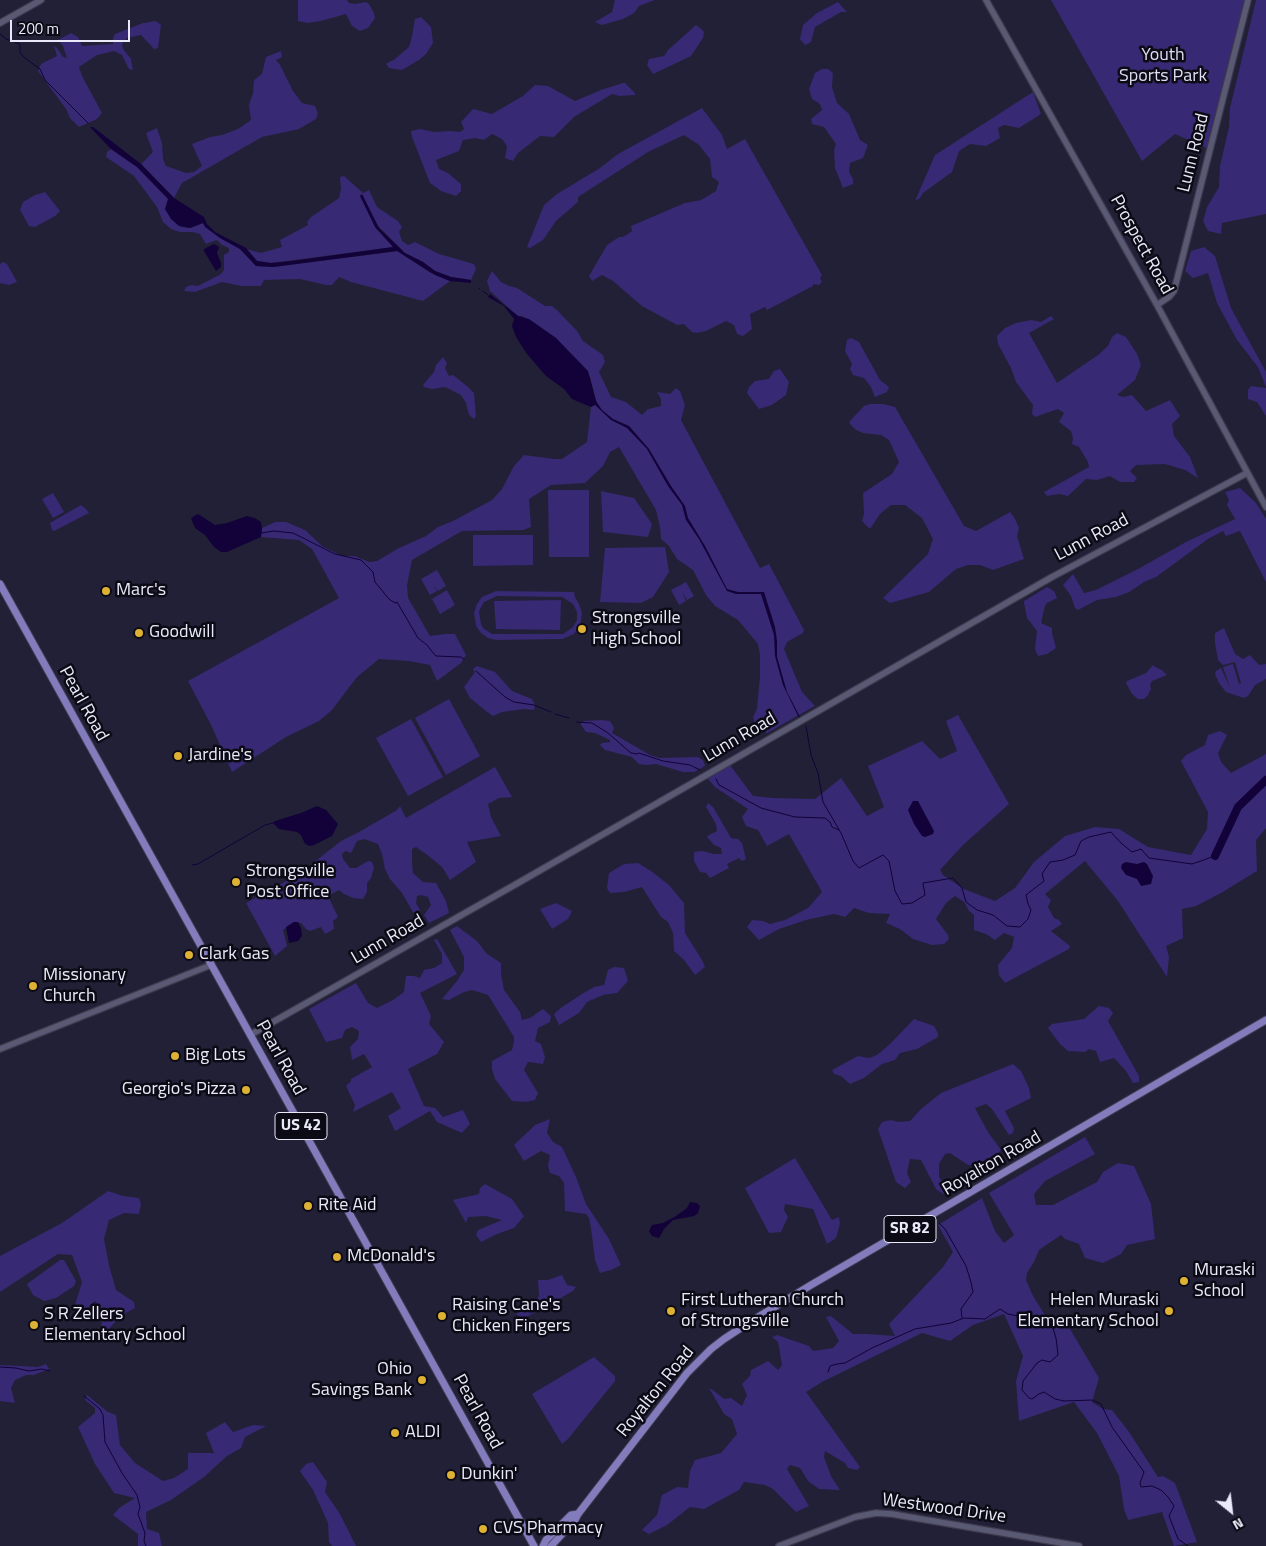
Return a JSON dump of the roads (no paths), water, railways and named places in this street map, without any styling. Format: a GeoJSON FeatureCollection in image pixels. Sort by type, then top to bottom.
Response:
{"type":"FeatureCollection","features":[{"type":"Feature","properties":{"kind":"main road","name":"Pearl Road"},"geometry":{"type":"LineString","coordinates":[[0,584],[534,1546]]}},
{"type":"Feature","properties":{"kind":"main road","name":"Royalton Road"},"geometry":{"type":"LineString","coordinates":[[551,1546],[575,1520],[687,1373],[705,1354],[724,1339],[811,1285],[1266,1020]]}},
{"type":"Feature","properties":{"kind":"main road","name":"Royalton Road"},"geometry":{"type":"LineString","coordinates":[[543,1546],[546,1540],[571,1515],[578,1514]]}},
{"type":"Feature","properties":{"kind":"street"},"geometry":{"type":"LineString","coordinates":[[0,23],[41,0]]}},
{"type":"Feature","properties":{"kind":"street","name":"Prospect Road"},"geometry":{"type":"LineString","coordinates":[[986,0],[1157,305],[1266,507]]}},
{"type":"Feature","properties":{"kind":"street","name":"Lunn Road"},"geometry":{"type":"LineString","coordinates":[[1157,305],[1169,297],[1174,290],[1248,0]]}},
{"type":"Feature","properties":{"kind":"street","name":"Lunn Road"},"geometry":{"type":"LineString","coordinates":[[250,1035],[1052,577],[1247,473]]}},
{"type":"Feature","properties":{"kind":"street"},"geometry":{"type":"LineString","coordinates":[[0,1049],[211,965]]}},
{"type":"Feature","properties":{"kind":"street","name":"Westwood Drive"},"geometry":{"type":"LineString","coordinates":[[779,1546],[855,1517],[876,1513],[892,1514],[1079,1546]]}},
{"type":"Feature","properties":{"kind":"waterway"},"geometry":{"type":"LineString","coordinates":[[0,34],[6,39],[20,44],[20,53],[40,69],[45,80],[88,123]]}},
{"type":"Feature","properties":{"kind":"waterway"},"geometry":{"type":"LineString","coordinates":[[483,291],[488,295]]}},
{"type":"Feature","properties":{"kind":"waterway"},"geometry":{"type":"LineString","coordinates":[[261,533],[274,531],[293,533],[335,554],[361,560],[373,572],[375,582],[389,599],[395,603],[397,602],[418,638],[436,656],[461,657],[464,659]]}},
{"type":"Feature","properties":{"kind":"waterway"},"geometry":{"type":"LineString","coordinates":[[476,671],[505,697],[514,702],[534,705],[551,712]]}},
{"type":"Feature","properties":{"kind":"waterway"},"geometry":{"type":"LineString","coordinates":[[555,714],[569,718]]}},
{"type":"Feature","properties":{"kind":"waterway"},"geometry":{"type":"LineString","coordinates":[[576,722],[592,723],[608,733],[631,753],[639,753],[663,761],[690,765],[700,770]]}},
{"type":"Feature","properties":{"kind":"waterway"},"geometry":{"type":"LineString","coordinates":[[806,726],[823,802],[841,833],[853,861],[859,868],[883,855],[889,861],[895,891],[902,904],[912,903],[925,895],[923,883],[953,878],[962,888],[966,902],[977,910],[993,915],[1007,926],[1020,927],[1028,919],[1031,910],[1026,895],[1044,881],[1042,874],[1050,862],[1063,860],[1075,855],[1081,841],[1089,837],[1111,832],[1132,852],[1141,849],[1149,858],[1192,864],[1215,856]]}},
{"type":"Feature","properties":{"kind":"waterway"},"geometry":{"type":"LineString","coordinates":[[716,779],[719,785],[761,808],[795,817],[825,818],[832,827],[839,830]]}},
{"type":"Feature","properties":{"kind":"waterway"},"geometry":{"type":"LineString","coordinates":[[1215,856],[1238,807],[1266,780]]}},
{"type":"Feature","properties":{"kind":"waterway"},"geometry":{"type":"LineString","coordinates":[[192,865],[198,864],[265,825],[273,823]]}},
{"type":"Feature","properties":{"kind":"waterway"},"geometry":{"type":"LineString","coordinates":[[939,1223],[945,1229],[966,1266],[971,1282],[973,1292],[961,1309],[962,1318]]}},
{"type":"Feature","properties":{"kind":"waterway"},"geometry":{"type":"LineString","coordinates":[[828,1372],[830,1366],[845,1363],[872,1348],[915,1329],[951,1323],[964,1318],[985,1319],[1000,1309],[1008,1314],[1048,1322],[1052,1325],[1056,1338],[1058,1355],[1050,1362],[1042,1360],[1037,1363],[1023,1381],[1022,1390],[1032,1399],[1044,1392],[1055,1399],[1064,1401],[1092,1400],[1101,1404],[1112,1427],[1144,1472],[1140,1483],[1141,1487],[1152,1486],[1161,1490],[1168,1497],[1174,1506],[1169,1516],[1178,1539],[1188,1546]]}},
{"type":"Feature","properties":{"kind":"waterway"},"geometry":{"type":"LineString","coordinates":[[0,1367],[29,1371],[42,1369],[50,1371]]}},
{"type":"Feature","properties":{"kind":"waterway"},"geometry":{"type":"LineString","coordinates":[[84,1396],[100,1409],[103,1415],[105,1442],[137,1495],[140,1507],[138,1514],[145,1533],[144,1541],[146,1546]]}},
{"type":"Feature","properties":{"kind":"place","name":"Marc's"},"geometry":{"type":"Point","coordinates":[106,591]}},
{"type":"Feature","properties":{"kind":"place","name":"Strongsville High School"},"geometry":{"type":"Point","coordinates":[582,629]}},
{"type":"Feature","properties":{"kind":"place","name":"Goodwill"},"geometry":{"type":"Point","coordinates":[139,633]}},
{"type":"Feature","properties":{"kind":"place","name":"Jardine's"},"geometry":{"type":"Point","coordinates":[178,756]}},
{"type":"Feature","properties":{"kind":"place","name":"Strongsville Post Office"},"geometry":{"type":"Point","coordinates":[236,882]}},
{"type":"Feature","properties":{"kind":"place","name":"Clark Gas"},"geometry":{"type":"Point","coordinates":[189,955]}},
{"type":"Feature","properties":{"kind":"place","name":"Missionary Church"},"geometry":{"type":"Point","coordinates":[33,986]}},
{"type":"Feature","properties":{"kind":"place","name":"Big Lots"},"geometry":{"type":"Point","coordinates":[175,1056]}},
{"type":"Feature","properties":{"kind":"place","name":"Georgio's Pizza"},"geometry":{"type":"Point","coordinates":[246,1090]}},
{"type":"Feature","properties":{"kind":"place","name":"Rite Aid"},"geometry":{"type":"Point","coordinates":[308,1206]}},
{"type":"Feature","properties":{"kind":"place","name":"McDonald's"},"geometry":{"type":"Point","coordinates":[337,1257]}},
{"type":"Feature","properties":{"kind":"place","name":"Muraski School"},"geometry":{"type":"Point","coordinates":[1184,1281]}},
{"type":"Feature","properties":{"kind":"place","name":"First Lutheran Church of Strongsville"},"geometry":{"type":"Point","coordinates":[671,1311]}},
{"type":"Feature","properties":{"kind":"place","name":"Helen Muraski Elementary School"},"geometry":{"type":"Point","coordinates":[1169,1311]}},
{"type":"Feature","properties":{"kind":"place","name":"Raising Cane's Chicken Fingers"},"geometry":{"type":"Point","coordinates":[442,1316]}},
{"type":"Feature","properties":{"kind":"place","name":"S R Zellers Elementary School"},"geometry":{"type":"Point","coordinates":[34,1325]}},
{"type":"Feature","properties":{"kind":"place","name":"Ohio Savings Bank"},"geometry":{"type":"Point","coordinates":[422,1380]}},
{"type":"Feature","properties":{"kind":"place","name":"ALDI"},"geometry":{"type":"Point","coordinates":[395,1433]}},
{"type":"Feature","properties":{"kind":"place","name":"Dunkin'"},"geometry":{"type":"Point","coordinates":[451,1475]}},
{"type":"Feature","properties":{"kind":"place","name":"CVS Pharmacy"},"geometry":{"type":"Point","coordinates":[483,1529]}},
{"type":"Feature","properties":{"kind":"park label","name":"Youth Sports Park"},"geometry":{"type":"Point","coordinates":[1163,66]}}]}
